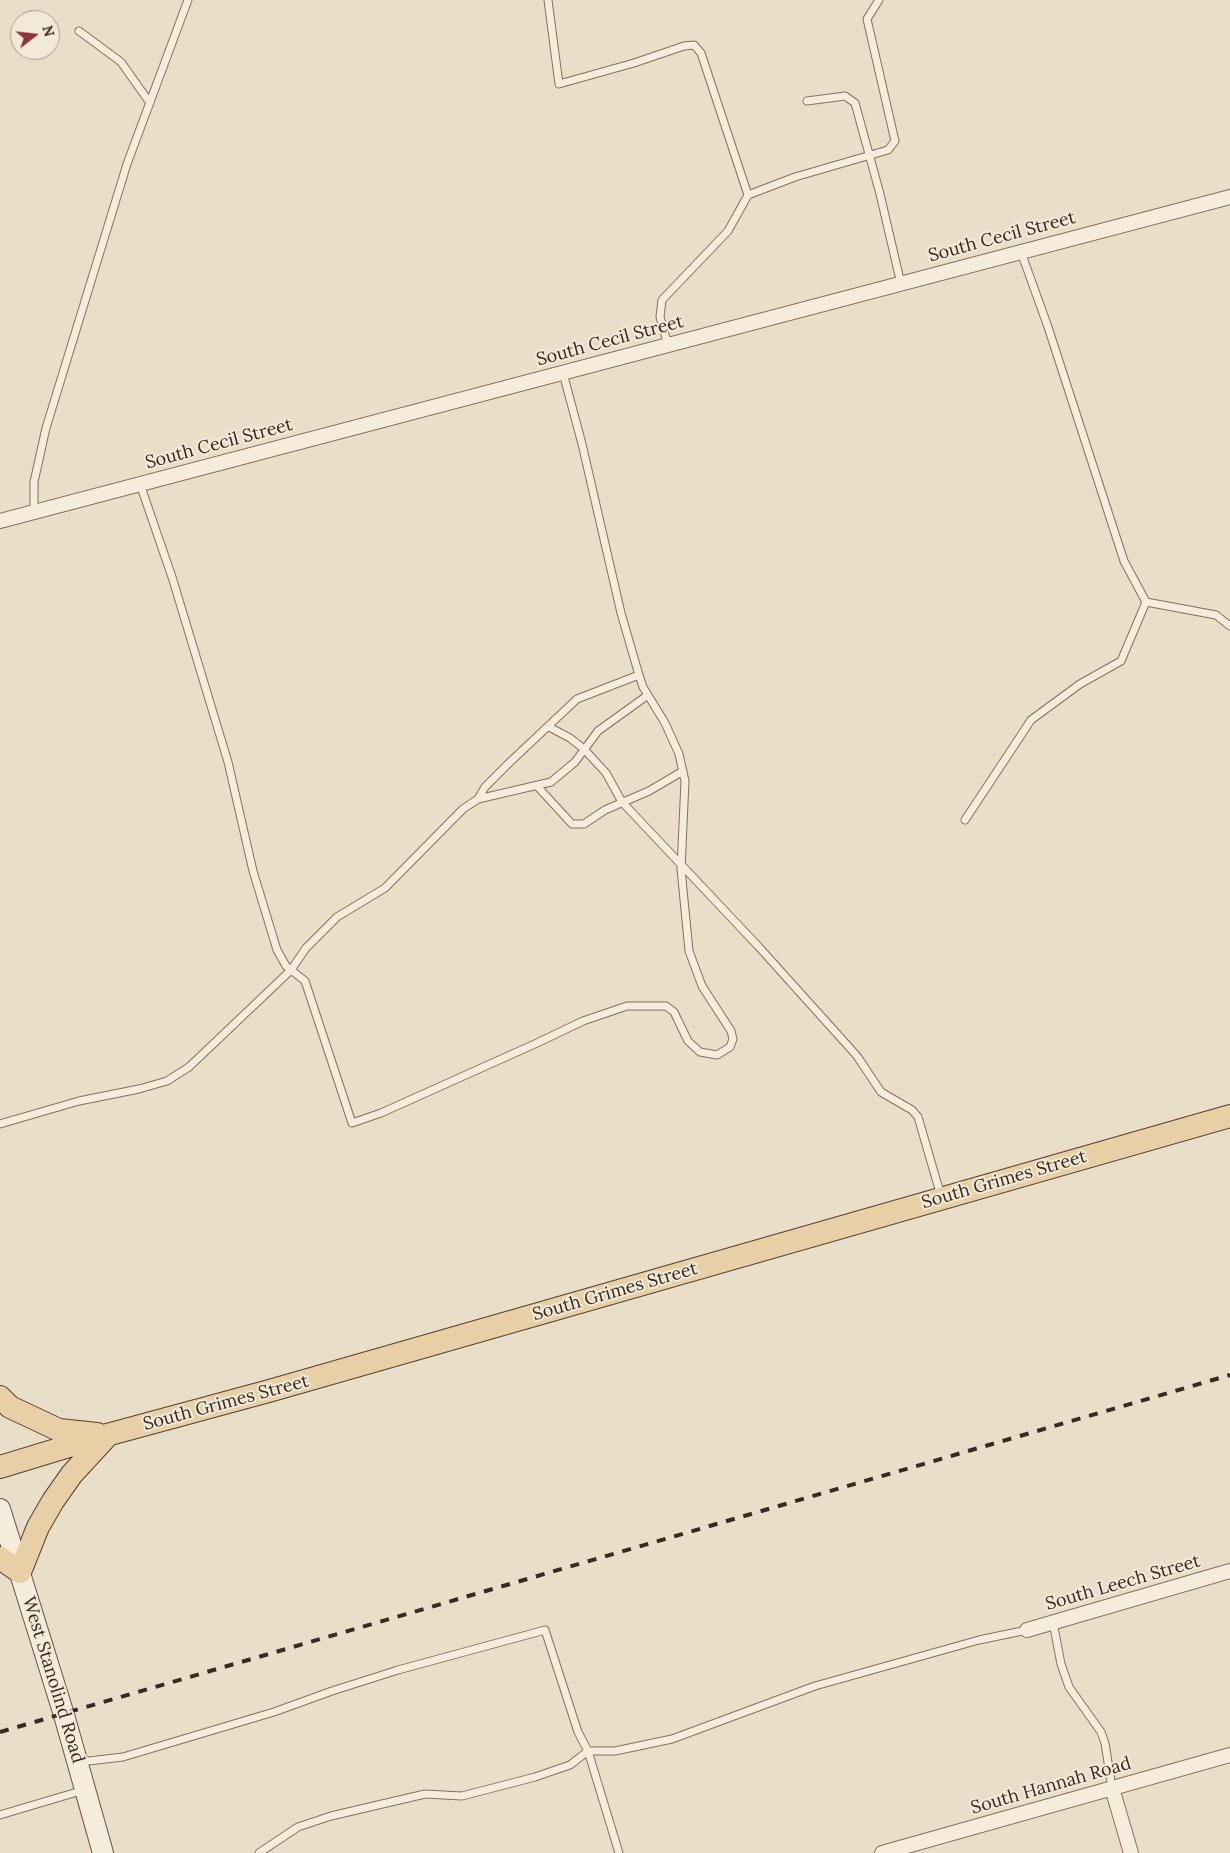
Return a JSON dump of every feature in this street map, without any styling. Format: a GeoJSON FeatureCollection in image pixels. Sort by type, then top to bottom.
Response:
{"type":"FeatureCollection","features":[{"type":"Feature","properties":{"kind":"main road","name":"South Grimes Street"},"geometry":{"type":"LineString","coordinates":[[0,1467],[1230,1116]]}},
{"type":"Feature","properties":{"kind":"main road"},"geometry":{"type":"LineString","coordinates":[[0,1397],[10,1407],[59,1430],[108,1435]]}},
{"type":"Feature","properties":{"kind":"main road"},"geometry":{"type":"LineString","coordinates":[[0,1558],[20,1572],[38,1527],[53,1501],[72,1474],[108,1435]]}},
{"type":"Feature","properties":{"kind":"main road","name":"West Stanolind Road"},"geometry":{"type":"LineString","coordinates":[[0,1509],[78,1763],[103,1853]]}},
{"type":"Feature","properties":{"kind":"street","name":"South Cecil Street"},"geometry":{"type":"LineString","coordinates":[[0,521],[1230,197]]}},
{"type":"Feature","properties":{"kind":"street","name":"South Leech Street"},"geometry":{"type":"LineString","coordinates":[[1027,1630],[1230,1572]]}},
{"type":"Feature","properties":{"kind":"street","name":"South Hannah Road"},"geometry":{"type":"LineString","coordinates":[[882,1853],[1230,1755]]}},
{"type":"Feature","properties":{"kind":"street"},"geometry":{"type":"LineString","coordinates":[[1112,1788],[1131,1853]]}},
{"type":"Feature","properties":{"kind":"lane"},"geometry":{"type":"LineString","coordinates":[[34,512],[34,482],[46,428],[127,164],[188,0]]}},
{"type":"Feature","properties":{"kind":"lane"},"geometry":{"type":"LineString","coordinates":[[548,0],[560,84],[634,64],[684,46],[694,45],[701,53],[748,195]]}},
{"type":"Feature","properties":{"kind":"lane"},"geometry":{"type":"LineString","coordinates":[[668,345],[660,317],[662,300],[728,231],[748,195],[795,177],[888,150],[895,141],[867,19],[879,0]]}},
{"type":"Feature","properties":{"kind":"lane"},"geometry":{"type":"LineString","coordinates":[[79,31],[121,62],[150,103]]}},
{"type":"Feature","properties":{"kind":"lane"},"geometry":{"type":"LineString","coordinates":[[808,101],[845,96],[856,104],[901,284]]}},
{"type":"Feature","properties":{"kind":"lane"},"geometry":{"type":"LineString","coordinates":[[1021,252],[1048,327],[1124,561],[1146,602]]}},
{"type":"Feature","properties":{"kind":"lane"},"geometry":{"type":"LineString","coordinates":[[140,484],[172,577],[228,762],[253,871],[277,950],[286,966],[305,981],[352,1122],[381,1113],[537,1043],[583,1020],[628,1006],[666,1006],[674,1012],[688,1041],[700,1052],[717,1055],[730,1047],[733,1039],[702,986],[689,951],[681,863],[685,781],[683,771],[679,754],[665,723],[648,695],[640,675],[621,613],[582,444],[563,373]]}},
{"type":"Feature","properties":{"kind":"lane"},"geometry":{"type":"LineString","coordinates":[[1146,602],[1216,615],[1230,626]]}},
{"type":"Feature","properties":{"kind":"lane"},"geometry":{"type":"LineString","coordinates":[[965,820],[1031,720],[1080,684],[1121,661],[1146,602]]}},
{"type":"Feature","properties":{"kind":"lane"},"geometry":{"type":"LineString","coordinates":[[478,799],[486,787],[577,699],[640,675]]}},
{"type":"Feature","properties":{"kind":"lane"},"geometry":{"type":"LineString","coordinates":[[0,1124],[79,1101],[167,1081],[189,1067],[291,970],[306,948],[337,917],[385,888],[462,809],[478,799],[551,782],[576,762],[598,731],[648,695]]}},
{"type":"Feature","properties":{"kind":"lane"},"geometry":{"type":"LineString","coordinates":[[549,727],[570,738],[584,749],[606,773],[622,802],[681,863],[857,1056],[881,1092],[912,1110],[918,1117],[942,1198]]}},
{"type":"Feature","properties":{"kind":"lane"},"geometry":{"type":"LineString","coordinates":[[537,786],[572,824],[584,824],[605,810],[649,791],[683,771]]}},
{"type":"Feature","properties":{"kind":"lane"},"geometry":{"type":"LineString","coordinates":[[1054,1622],[1061,1664],[1069,1687],[1101,1732],[1105,1743],[1112,1788]]}},
{"type":"Feature","properties":{"kind":"lane"},"geometry":{"type":"LineString","coordinates":[[78,1763],[123,1757],[274,1712],[398,1670],[545,1630],[578,1732],[588,1751],[619,1853]]}},
{"type":"Feature","properties":{"kind":"lane"},"geometry":{"type":"LineString","coordinates":[[259,1853],[298,1827],[331,1816],[425,1794],[462,1796],[535,1777],[570,1765],[588,1751],[615,1751],[672,1739],[815,1686],[978,1640],[1027,1630]]}},
{"type":"Feature","properties":{"kind":"lane"},"geometry":{"type":"LineString","coordinates":[[0,1815],[85,1790]]}},
{"type":"Feature","properties":{"kind":"railway"},"geometry":{"type":"LineString","coordinates":[[0,1732],[1230,1375]]}}]}
